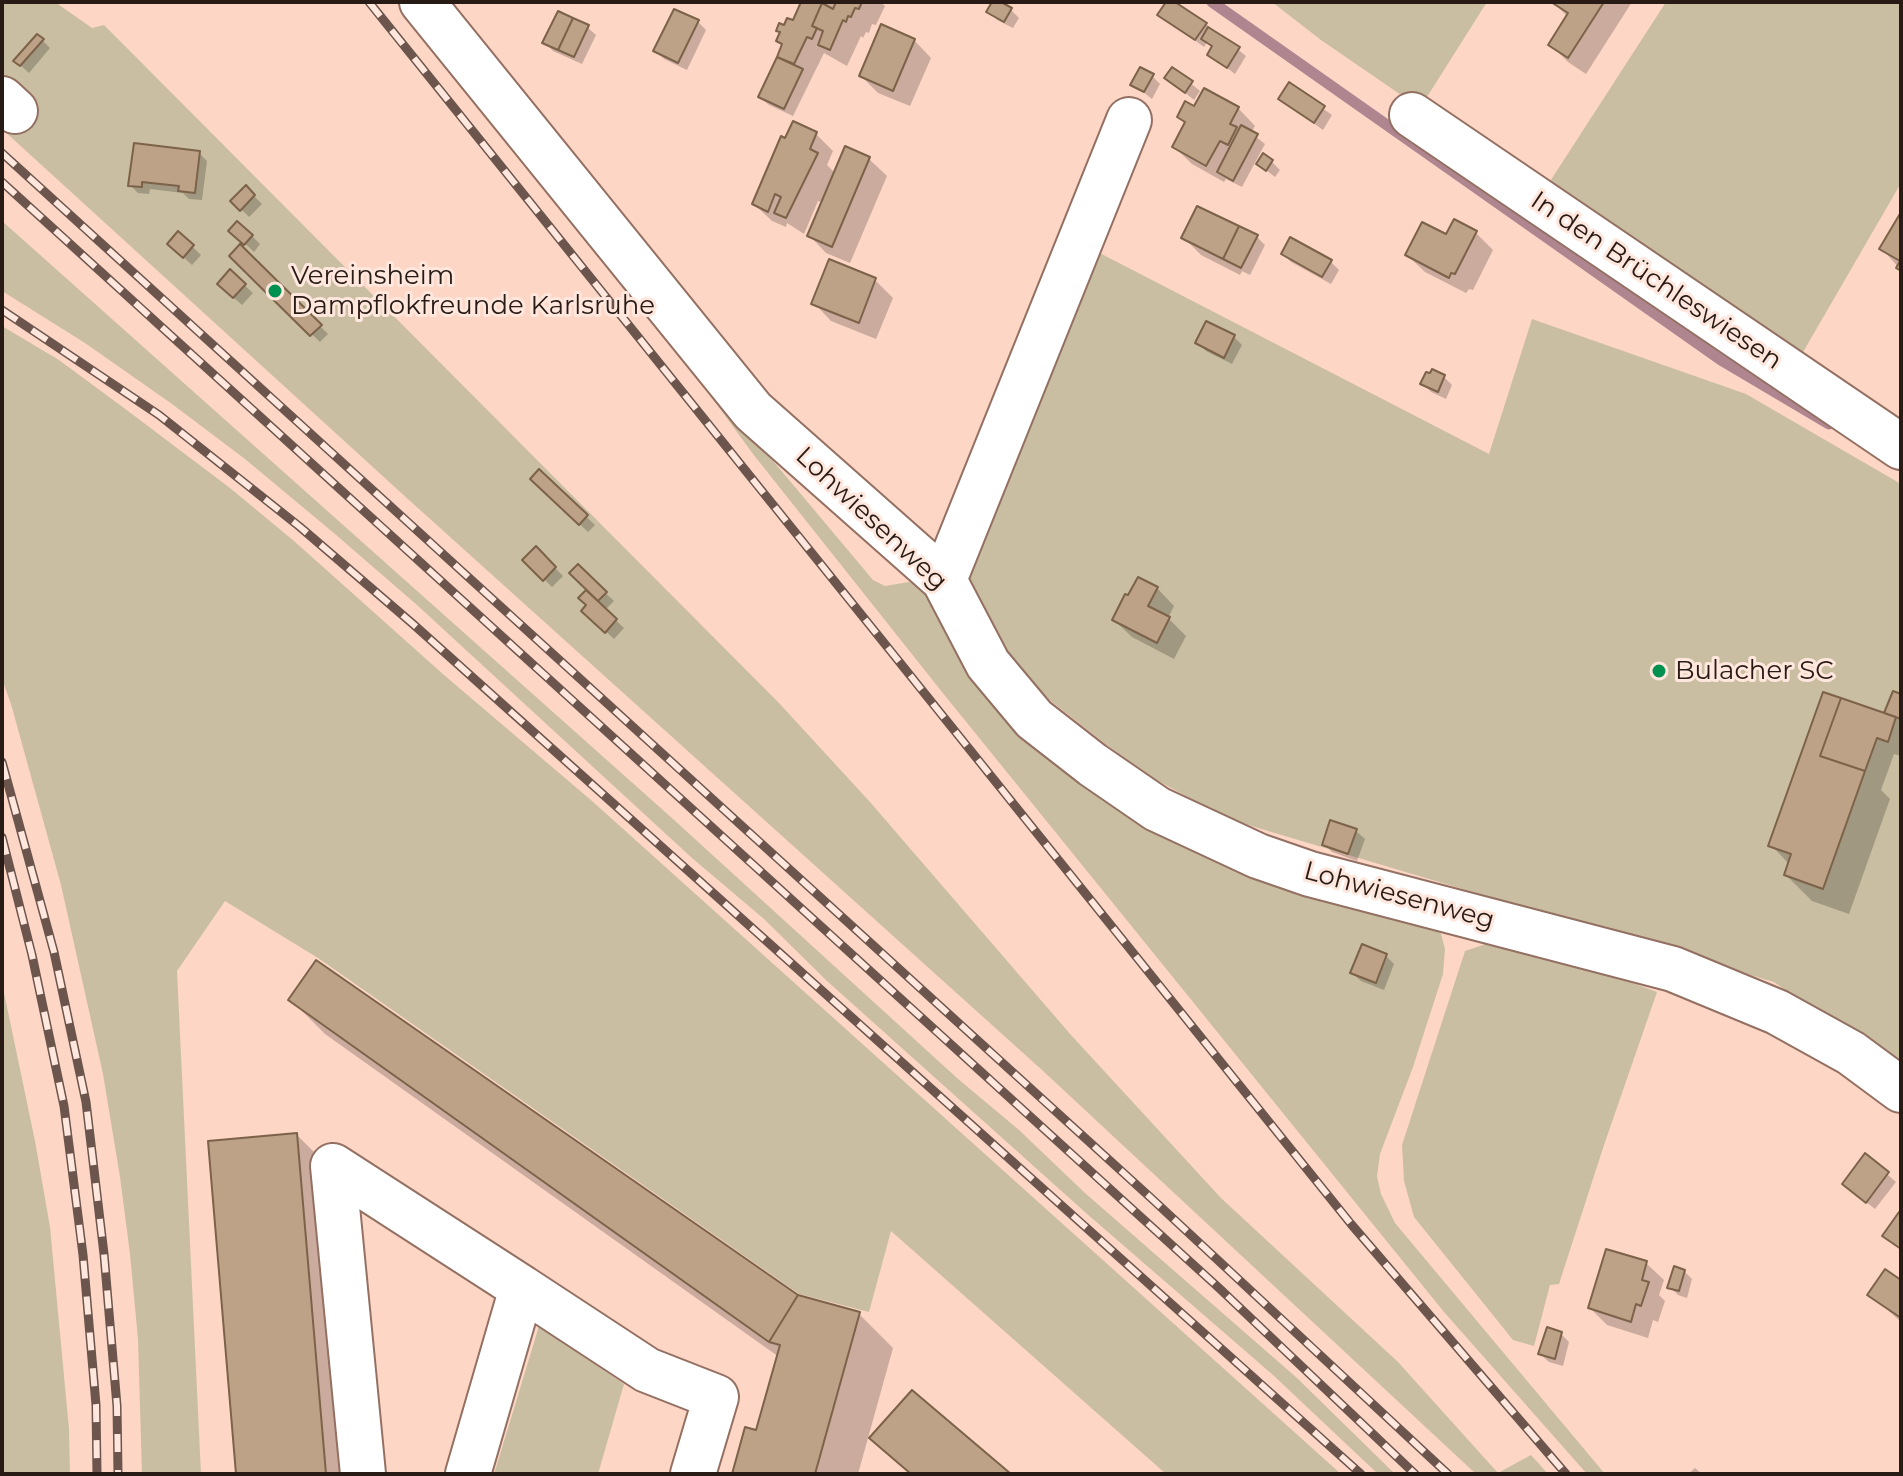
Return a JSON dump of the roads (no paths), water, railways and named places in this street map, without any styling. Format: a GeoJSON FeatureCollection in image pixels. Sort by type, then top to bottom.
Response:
{"type":"FeatureCollection","features":[{"type":"Feature","properties":{"kind":"lane","name":"Lohwiesenweg"},"geometry":{"type":"LineString","coordinates":[[422,2],[753,411],[944,580],[988,664],[1034,719],[1157,809],[1258,856],[1310,874],[1673,969],[1777,1012],[1851,1053],[1901,1090]]}},
{"type":"Feature","properties":{"kind":"lane","name":"In den Brüchleswiesen"},"geometry":{"type":"LineString","coordinates":[[1412,115],[1901,447]]}},
{"type":"Feature","properties":{"kind":"lane"},"geometry":{"type":"LineString","coordinates":[[944,580],[1129,120]]}},
{"type":"Feature","properties":{"kind":"lane"},"geometry":{"type":"LineString","coordinates":[[363,1474],[333,1166],[647,1370],[716,1397],[693,1474]]}},
{"type":"Feature","properties":{"kind":"lane"},"geometry":{"type":"LineString","coordinates":[[468,1474],[522,1288]]}},
{"type":"Feature","properties":{"kind":"waterway"},"geometry":{"type":"LineString","coordinates":[[1212,2],[1721,360],[1829,424]]}},
{"type":"Feature","properties":{"kind":"railway"},"geometry":{"type":"LineString","coordinates":[[369,2],[1351,1224],[1566,1474]]}},
{"type":"Feature","properties":{"kind":"railway"},"geometry":{"type":"LineString","coordinates":[[2,153],[1151,1198],[1448,1474]]}},
{"type":"Feature","properties":{"kind":"railway"},"geometry":{"type":"LineString","coordinates":[[2,182],[1219,1288],[1415,1474]]}},
{"type":"Feature","properties":{"kind":"railway"},"geometry":{"type":"LineString","coordinates":[[2,310],[159,415],[300,527],[413,624],[1361,1474]]}},
{"type":"Feature","properties":{"kind":"railway"},"geometry":{"type":"LineString","coordinates":[[2,762],[54,952],[86,1102],[104,1254],[117,1406],[118,1474]]}},
{"type":"Feature","properties":{"kind":"railway"},"geometry":{"type":"LineString","coordinates":[[2,837],[32,955],[64,1106],[83,1255],[96,1405],[97,1474]]}},
{"type":"Feature","properties":{"kind":"place","name":"Vereinsheim Dampflokfreunde Karlsruhe"},"geometry":{"type":"Point","coordinates":[275,291]}},
{"type":"Feature","properties":{"kind":"place","name":"Bulacher SC"},"geometry":{"type":"Point","coordinates":[1659,671]}}]}
